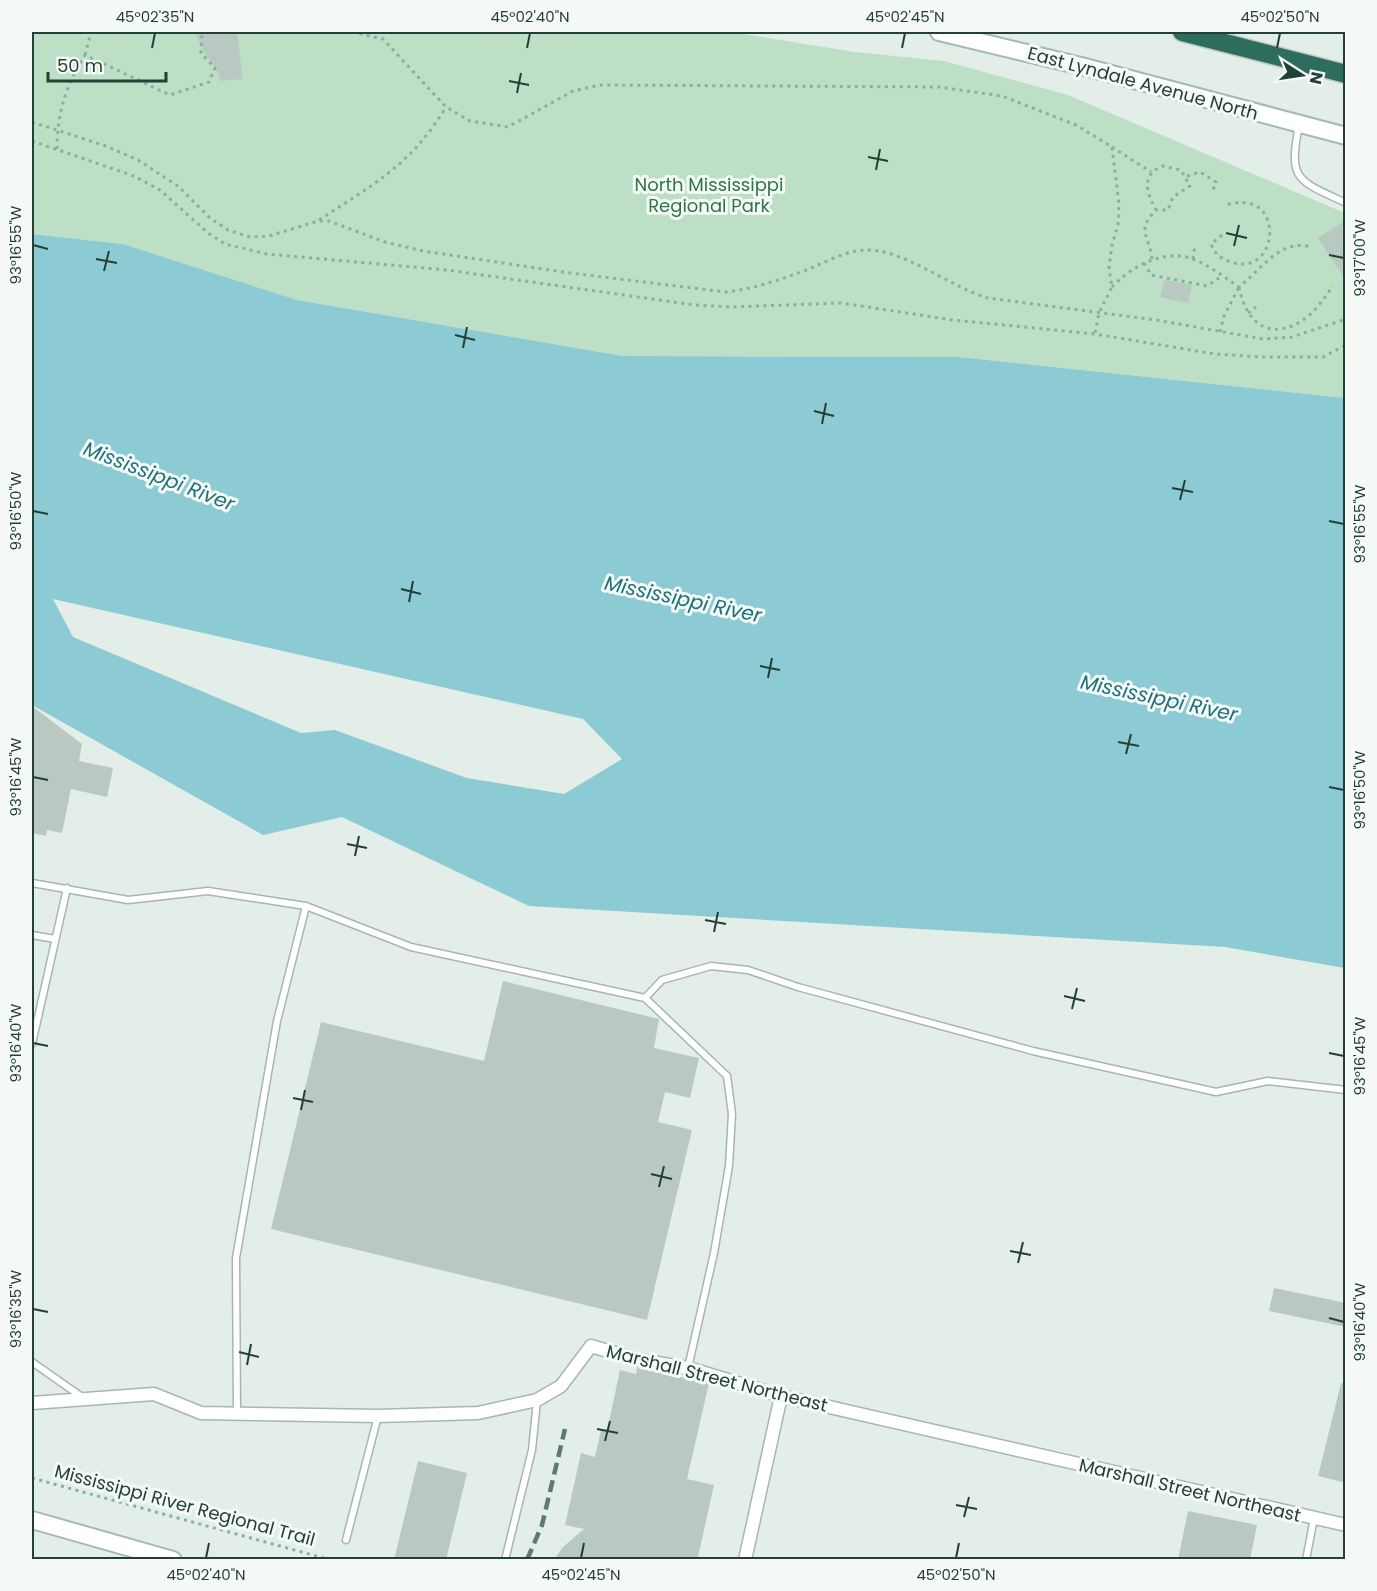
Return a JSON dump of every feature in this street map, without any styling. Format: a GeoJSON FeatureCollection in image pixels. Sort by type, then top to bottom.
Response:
{"type":"FeatureCollection","features":[{"type":"Feature","properties":{"kind":"highway"},"geometry":{"type":"LineString","coordinates":[[1182,32],[1346,74]]}},
{"type":"Feature","properties":{"kind":"street","name":"East Lyndale Avenue North"},"geometry":{"type":"LineString","coordinates":[[939,32],[1081,66],[1346,136]]}},
{"type":"Feature","properties":{"kind":"street","name":"Marshall Street Northeast"},"geometry":{"type":"LineString","coordinates":[[32,1403],[154,1394],[201,1413],[378,1416],[478,1413],[537,1400],[561,1386],[591,1346],[639,1360],[688,1368],[781,1396],[1346,1526]]}},
{"type":"Feature","properties":{"kind":"street"},"geometry":{"type":"LineString","coordinates":[[745,1560],[781,1396]]}},
{"type":"Feature","properties":{"kind":"street"},"geometry":{"type":"LineString","coordinates":[[32,1520],[173,1560]]}},
{"type":"Feature","properties":{"kind":"lane"},"geometry":{"type":"LineString","coordinates":[[1299,124],[1293,161],[1297,174],[1307,185],[1346,203]]}},
{"type":"Feature","properties":{"kind":"lane"},"geometry":{"type":"LineString","coordinates":[[32,883],[128,900],[208,891],[306,906],[411,947],[645,998],[727,1076],[732,1114],[729,1166],[716,1242],[688,1368]]}},
{"type":"Feature","properties":{"kind":"lane"},"geometry":{"type":"LineString","coordinates":[[32,1044],[67,888]]}},
{"type":"Feature","properties":{"kind":"lane"},"geometry":{"type":"LineString","coordinates":[[237,1415],[236,1258],[277,1021],[306,906]]}},
{"type":"Feature","properties":{"kind":"lane"},"geometry":{"type":"LineString","coordinates":[[32,935],[56,939]]}},
{"type":"Feature","properties":{"kind":"lane"},"geometry":{"type":"LineString","coordinates":[[645,998],[662,980],[711,966],[748,970],[798,987],[1033,1051],[1216,1092],[1268,1081],[1346,1090]]}},
{"type":"Feature","properties":{"kind":"lane"},"geometry":{"type":"LineString","coordinates":[[32,1362],[85,1399]]}},
{"type":"Feature","properties":{"kind":"lane"},"geometry":{"type":"LineString","coordinates":[[506,1560],[532,1450],[537,1400]]}},
{"type":"Feature","properties":{"kind":"lane"},"geometry":{"type":"LineString","coordinates":[[346,1540],[378,1416]]}},
{"type":"Feature","properties":{"kind":"lane"},"geometry":{"type":"LineString","coordinates":[[1305,1560],[1314,1518]]}},
{"type":"Feature","properties":{"kind":"path"},"geometry":{"type":"LineString","coordinates":[[57,149],[57,129],[68,82],[85,55],[91,32]]}},
{"type":"Feature","properties":{"kind":"path"},"geometry":{"type":"LineString","coordinates":[[85,55],[170,95],[209,82],[215,68],[201,53],[202,32]]}},
{"type":"Feature","properties":{"kind":"path"},"geometry":{"type":"LineString","coordinates":[[352,32],[383,39],[446,108],[470,121],[508,127],[573,91],[600,85],[939,87],[1002,96],[1076,125],[1152,172]]}},
{"type":"Feature","properties":{"kind":"path"},"geometry":{"type":"LineString","coordinates":[[32,122],[106,146],[160,173],[210,218],[228,230],[250,237],[269,236],[318,220],[392,172],[428,138],[446,108]]}},
{"type":"Feature","properties":{"kind":"path"},"geometry":{"type":"LineString","coordinates":[[32,141],[134,176],[160,190],[208,233],[225,244],[267,254],[447,270],[694,305],[732,307],[841,303],[954,320],[1095,334],[1215,354],[1298,359],[1323,357],[1346,345]]}},
{"type":"Feature","properties":{"kind":"path"},"geometry":{"type":"LineString","coordinates":[[1112,147],[1119,205],[1109,268],[1112,287]]}},
{"type":"Feature","properties":{"kind":"path"},"geometry":{"type":"LineString","coordinates":[[1162,166],[1181,170],[1190,186],[1173,197],[1168,210],[1156,210],[1146,190],[1152,172],[1162,166]]}},
{"type":"Feature","properties":{"kind":"path"},"geometry":{"type":"LineString","coordinates":[[1186,176],[1200,172],[1216,182],[1212,193]]}},
{"type":"Feature","properties":{"kind":"path"},"geometry":{"type":"LineString","coordinates":[[1222,235],[1211,244],[1218,256],[1226,261],[1245,264],[1260,256],[1268,248],[1271,235],[1267,217],[1248,202],[1226,205]]}},
{"type":"Feature","properties":{"kind":"path"},"geometry":{"type":"LineString","coordinates":[[1152,259],[1151,249],[1144,233],[1147,221],[1156,210]]}},
{"type":"Feature","properties":{"kind":"path"},"geometry":{"type":"LineString","coordinates":[[318,220],[340,223],[385,242],[423,251],[700,290],[746,290],[832,259],[870,250],[901,259],[967,292],[988,298],[1220,332],[1278,339],[1346,319]]}},
{"type":"Feature","properties":{"kind":"path"},"geometry":{"type":"LineString","coordinates":[[1220,332],[1224,316],[1239,287],[1292,244],[1312,248]]}},
{"type":"Feature","properties":{"kind":"path"},"geometry":{"type":"LineString","coordinates":[[1193,259],[1195,245]]}},
{"type":"Feature","properties":{"kind":"path"},"geometry":{"type":"LineString","coordinates":[[1095,334],[1099,313],[1112,287],[1124,274],[1152,259],[1169,256],[1193,259],[1222,276],[1239,287],[1242,305],[1254,321],[1265,328],[1291,325],[1304,319],[1317,307],[1333,286]]}},
{"type":"Feature","properties":{"kind":"path"},"geometry":{"type":"LineString","coordinates":[[1260,256],[1266,263]]}},
{"type":"Feature","properties":{"kind":"path"},"geometry":{"type":"LineString","coordinates":[[1144,263],[1151,275],[1207,286],[1222,276]]}},
{"type":"Feature","properties":{"kind":"path"},"geometry":{"type":"LineString","coordinates":[[1248,313],[1256,307]]}},
{"type":"Feature","properties":{"kind":"path","name":"Mississippi River Regional Trail"},"geometry":{"type":"LineString","coordinates":[[32,1478],[331,1560]]}},
{"type":"Feature","properties":{"kind":"green space","name":"North Mississippi Regional Park"},"geometry":{"type":"Polygon","coordinates":[[[32,32],[732,32],[855,52],[944,61],[1068,95],[1345,213],[1345,398],[959,357],[623,356],[297,300],[123,244],[32,234],[32,32]]]}},
{"type":"Feature","properties":{"kind":"water","name":"Mississippi River"},"geometry":{"type":"Polygon","coordinates":[[[32,234],[123,244],[297,300],[623,356],[959,357],[1345,398],[1345,968],[1225,947],[529,906],[342,817],[263,835],[32,705],[32,234]],[[53,599],[73,637],[301,733],[335,730],[467,778],[564,794],[622,759],[583,719],[53,599]]]}},
{"type":"Feature","properties":{"kind":"building"},"geometry":{"type":"Polygon","coordinates":[[[195,32],[237,32],[243,79],[220,81],[219,74],[202,49],[195,32]]]}},
{"type":"Feature","properties":{"kind":"building"},"geometry":{"type":"Polygon","coordinates":[[[1346,220],[1346,281],[1318,238],[1346,220]]]}},
{"type":"Feature","properties":{"kind":"building"},"geometry":{"type":"Polygon","coordinates":[[[1164,280],[1192,285],[1188,303],[1160,297],[1164,280]]]}},
{"type":"Feature","properties":{"kind":"building"},"geometry":{"type":"Polygon","coordinates":[[[32,706],[82,744],[79,761],[113,768],[107,797],[71,789],[62,833],[47,830],[46,836],[32,833],[32,706]]]}},
{"type":"Feature","properties":{"kind":"building"},"geometry":{"type":"Polygon","coordinates":[[[503,981],[659,1019],[654,1048],[699,1058],[690,1098],[665,1092],[658,1122],[692,1130],[647,1320],[271,1229],[321,1022],[484,1061],[503,981]]]}},
{"type":"Feature","properties":{"kind":"building"},"geometry":{"type":"Polygon","coordinates":[[[1274,1288],[1346,1303],[1346,1327],[1269,1311],[1274,1288]]]}},
{"type":"Feature","properties":{"kind":"building"},"geometry":{"type":"Polygon","coordinates":[[[637,1368],[709,1383],[687,1479],[714,1485],[698,1557],[554,1560],[563,1547],[584,1529],[565,1525],[581,1453],[595,1457],[601,1430],[607,1431],[620,1370],[636,1374],[637,1368]]]}},
{"type":"Feature","properties":{"kind":"building"},"geometry":{"type":"Polygon","coordinates":[[[1341,1383],[1346,1384],[1346,1483],[1318,1476],[1341,1383]]]}},
{"type":"Feature","properties":{"kind":"building"},"geometry":{"type":"Polygon","coordinates":[[[418,1461],[467,1473],[446,1560],[394,1560],[418,1461]]]}},
{"type":"Feature","properties":{"kind":"building"},"geometry":{"type":"Polygon","coordinates":[[[1188,1511],[1257,1525],[1250,1560],[1178,1560],[1188,1511]]]}},
{"type":"Feature","properties":{"kind":"railway"},"geometry":{"type":"LineString","coordinates":[[527,1560],[542,1525],[565,1429]]}}]}
